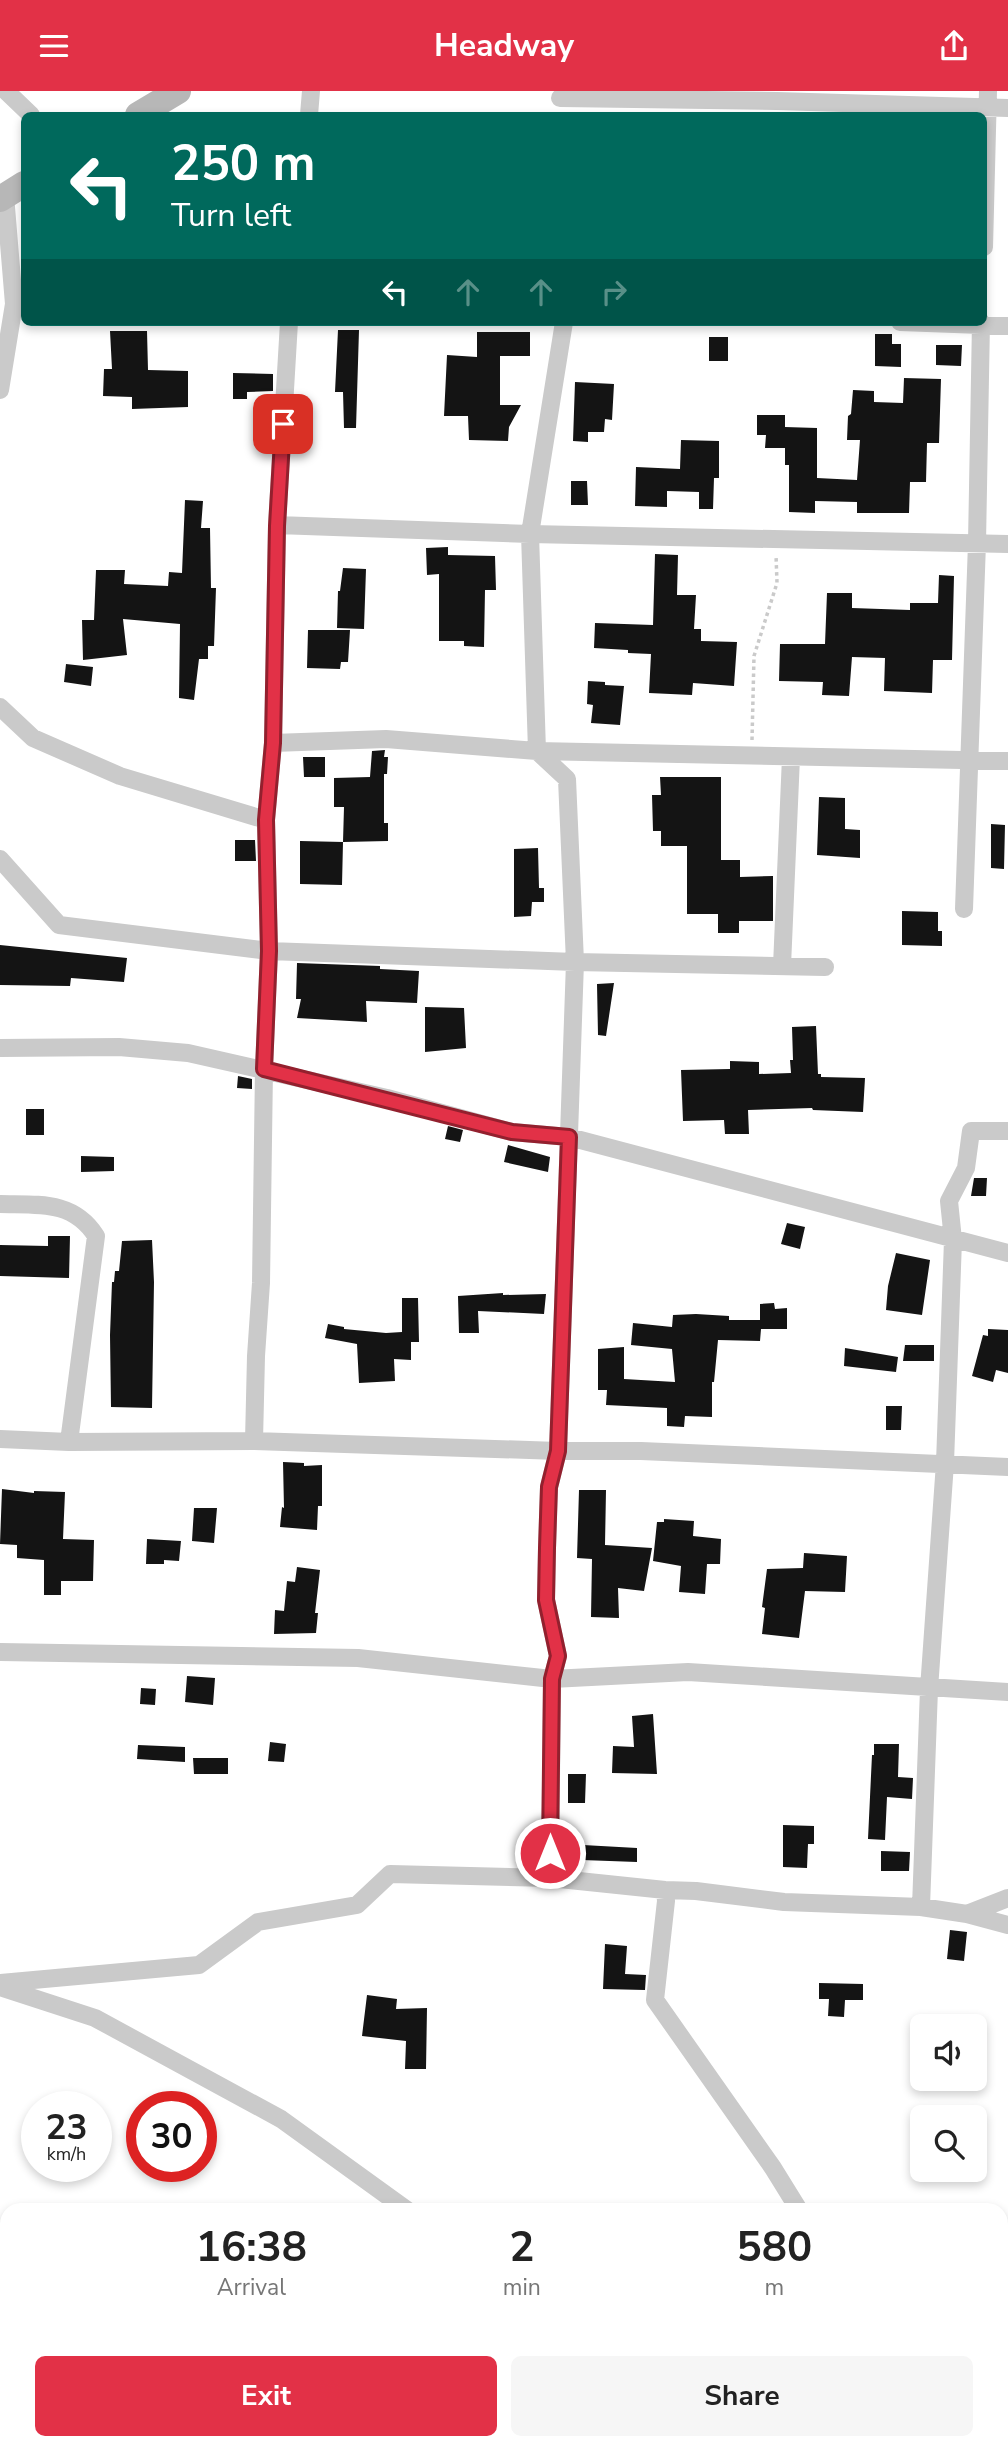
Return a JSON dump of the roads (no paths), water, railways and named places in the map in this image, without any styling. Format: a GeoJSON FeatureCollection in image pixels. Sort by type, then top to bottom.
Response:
{"type":"FeatureCollection","features":[{"type":"Feature","properties":{"kind":"main road"},"geometry":{"type":"LineString","coordinates":[[143,112],[178,91]]}},
{"type":"Feature","properties":{"kind":"street"},"geometry":{"type":"LineString","coordinates":[[6,91],[28,112]]}},
{"type":"Feature","properties":{"kind":"street"},"geometry":{"type":"LineString","coordinates":[[309,112],[311,91]]}},
{"type":"Feature","properties":{"kind":"street"},"geometry":{"type":"LineString","coordinates":[[560,102],[776,96],[988,100],[1008,108]]}},
{"type":"Feature","properties":{"kind":"street"},"geometry":{"type":"LineString","coordinates":[[987,137],[988,100]]}},
{"type":"Feature","properties":{"kind":"street"},"geometry":{"type":"LineString","coordinates":[[0,390],[14,304],[10,193]]}},
{"type":"Feature","properties":{"kind":"street"},"geometry":{"type":"LineString","coordinates":[[987,324],[1008,326]]}},
{"type":"Feature","properties":{"kind":"street"},"geometry":{"type":"LineString","coordinates":[[254,1441],[261,1283],[264,1069],[269,951],[266,820],[273,743],[277,526],[289,326]]}},
{"type":"Feature","properties":{"kind":"street"},"geometry":{"type":"LineString","coordinates":[[550,1878],[552,1679],[558,1656],[546,1600],[547,1548],[549,1487],[558,1451],[575,962],[567,779],[537,751],[530,534],[563,326]]}},
{"type":"Feature","properties":{"kind":"street"},"geometry":{"type":"LineString","coordinates":[[964,909],[977,543],[981,326]]}},
{"type":"Feature","properties":{"kind":"street"},"geometry":{"type":"LineString","coordinates":[[277,526],[1008,544]]}},
{"type":"Feature","properties":{"kind":"street"},"geometry":{"type":"LineString","coordinates":[[0,707],[33,738],[120,776],[266,820]]}},
{"type":"Feature","properties":{"kind":"street"},"geometry":{"type":"LineString","coordinates":[[273,743],[386,739],[537,751],[1008,761]]}},
{"type":"Feature","properties":{"kind":"street"},"geometry":{"type":"LineString","coordinates":[[782,966],[791,757]]}},
{"type":"Feature","properties":{"kind":"street"},"geometry":{"type":"LineString","coordinates":[[0,859],[59,925],[269,951],[575,962],[825,967]]}},
{"type":"Feature","properties":{"kind":"street"},"geometry":{"type":"LineString","coordinates":[[0,1048],[119,1047],[188,1053],[264,1069],[512,1132],[569,1137],[1008,1253]]}},
{"type":"Feature","properties":{"kind":"street"},"geometry":{"type":"LineString","coordinates":[[922,1907],[929,1689],[945,1463],[953,1240],[948,1201],[966,1168],[971,1131],[1008,1131]]}},
{"type":"Feature","properties":{"kind":"street"},"geometry":{"type":"LineString","coordinates":[[0,1204],[53,1206],[87,1222],[96,1235],[69,1442]]}},
{"type":"Feature","properties":{"kind":"street"},"geometry":{"type":"LineString","coordinates":[[0,1439],[69,1442],[254,1441],[558,1451],[642,1451],[1008,1467]]}},
{"type":"Feature","properties":{"kind":"street"},"geometry":{"type":"LineString","coordinates":[[0,1652],[358,1658],[552,1679],[688,1672],[1008,1692]]}},
{"type":"Feature","properties":{"kind":"street"},"geometry":{"type":"LineString","coordinates":[[0,1985],[200,1965],[258,1922],[357,1905],[390,1874],[550,1878],[784,1902],[922,1907],[967,1914],[1008,1925]]}},
{"type":"Feature","properties":{"kind":"street"},"geometry":{"type":"LineString","coordinates":[[665,1890],[655,2000],[795,2203]]}},
{"type":"Feature","properties":{"kind":"street"},"geometry":{"type":"LineString","coordinates":[[967,1914],[1008,1898]]}},
{"type":"Feature","properties":{"kind":"street"},"geometry":{"type":"LineString","coordinates":[[0,1985],[95,2018],[281,2119],[397,2203]]}}]}
